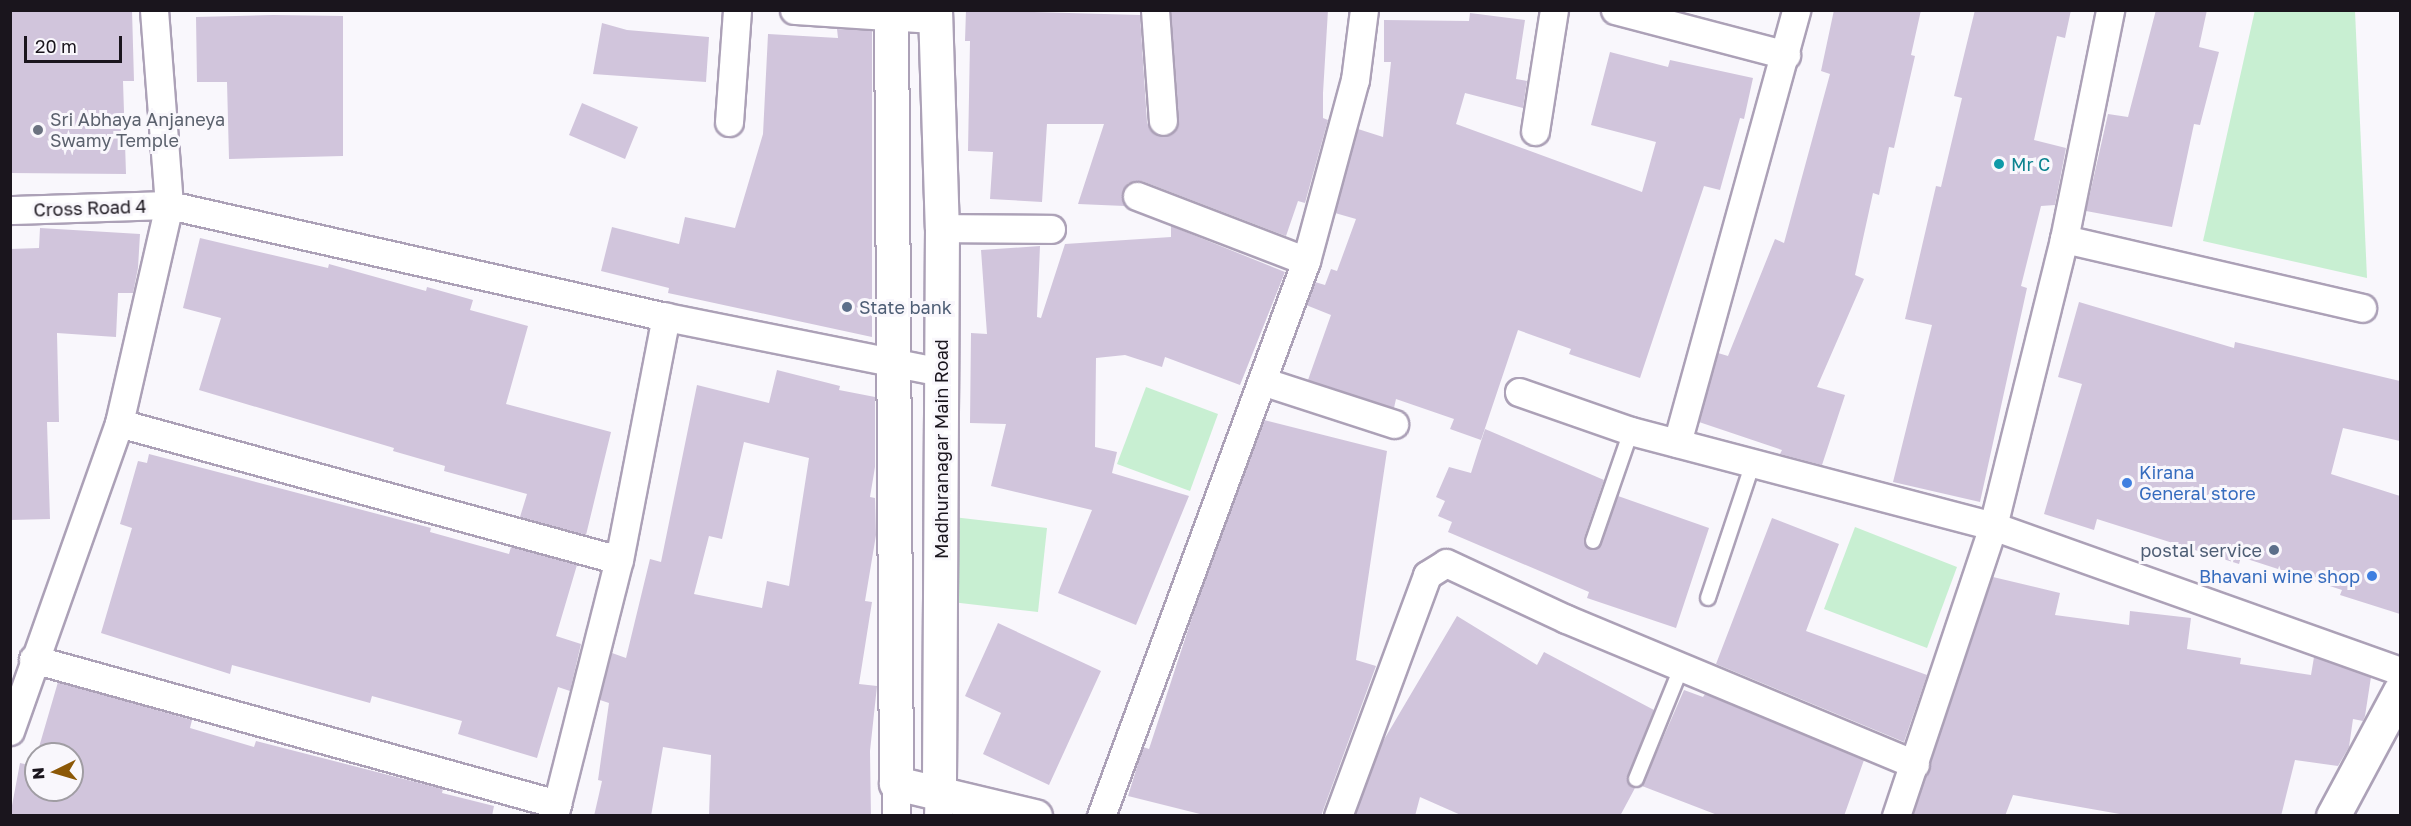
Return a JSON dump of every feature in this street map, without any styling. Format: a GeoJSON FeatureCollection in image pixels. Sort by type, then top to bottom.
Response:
{"type":"FeatureCollection","features":[{"type":"Feature","properties":{"kind":"street"},"geometry":{"type":"LineString","coordinates":[[10,731],[33,659],[119,423],[169,205],[154,10]]}},
{"type":"Feature","properties":{"kind":"street"},"geometry":{"type":"LineString","coordinates":[[729,122],[737,10]]}},
{"type":"Feature","properties":{"kind":"street"},"geometry":{"type":"LineString","coordinates":[[794,10],[935,15]]}},
{"type":"Feature","properties":{"kind":"street"},"geometry":{"type":"LineString","coordinates":[[1155,10],[1163,121]]}},
{"type":"Feature","properties":{"kind":"street"},"geometry":{"type":"LineString","coordinates":[[1101,816],[1306,261],[1355,80],[1364,10]]}},
{"type":"Feature","properties":{"kind":"street"},"geometry":{"type":"LineString","coordinates":[[1536,131],[1554,10]]}},
{"type":"Feature","properties":{"kind":"street"},"geometry":{"type":"LineString","coordinates":[[1615,10],[1786,55]]}},
{"type":"Feature","properties":{"kind":"street"},"geometry":{"type":"LineString","coordinates":[[1677,443],[1797,10]]}},
{"type":"Feature","properties":{"kind":"street"},"geometry":{"type":"LineString","coordinates":[[1896,816],[1993,526],[2064,239],[2110,10]]}},
{"type":"Feature","properties":{"kind":"street"},"geometry":{"type":"LineString","coordinates":[[891,14],[896,816]]}},
{"type":"Feature","properties":{"kind":"street","name":"Madhuranagar Main Road"},"geometry":{"type":"LineString","coordinates":[[935,15],[942,228],[938,803]]}},
{"type":"Feature","properties":{"kind":"street"},"geometry":{"type":"LineString","coordinates":[[1137,196],[1306,261]]}},
{"type":"Feature","properties":{"kind":"street","name":"Cross Road 4"},"geometry":{"type":"LineString","coordinates":[[10,210],[169,205],[666,317],[942,372]]}},
{"type":"Feature","properties":{"kind":"street"},"geometry":{"type":"LineString","coordinates":[[942,228],[1051,229]]}},
{"type":"Feature","properties":{"kind":"street"},"geometry":{"type":"LineString","coordinates":[[2064,239],[2362,308]]}},
{"type":"Feature","properties":{"kind":"street"},"geometry":{"type":"LineString","coordinates":[[33,659],[555,810],[619,560],[666,317]]}},
{"type":"Feature","properties":{"kind":"street"},"geometry":{"type":"LineString","coordinates":[[1262,381],[1394,424]]}},
{"type":"Feature","properties":{"kind":"street"},"geometry":{"type":"LineString","coordinates":[[1519,392],[1631,431],[1993,526],[2400,671]]}},
{"type":"Feature","properties":{"kind":"street"},"geometry":{"type":"LineString","coordinates":[[119,423],[619,560]]}},
{"type":"Feature","properties":{"kind":"street"},"geometry":{"type":"LineString","coordinates":[[1338,816],[1427,575],[1435,567],[1446,563],[1566,619],[1915,764]]}},
{"type":"Feature","properties":{"kind":"street"},"geometry":{"type":"LineString","coordinates":[[2333,816],[2400,691]]}},
{"type":"Feature","properties":{"kind":"street"},"geometry":{"type":"LineString","coordinates":[[896,783],[938,803],[1035,816]]}},
{"type":"Feature","properties":{"kind":"lane"},"geometry":{"type":"LineString","coordinates":[[1593,541],[1631,431]]}},
{"type":"Feature","properties":{"kind":"lane"},"geometry":{"type":"LineString","coordinates":[[1708,598],[1753,463]]}},
{"type":"Feature","properties":{"kind":"lane"},"geometry":{"type":"LineString","coordinates":[[1636,779],[1681,668]]}},
{"type":"Feature","properties":{"kind":"green space"},"geometry":{"type":"Polygon","coordinates":[[[2255,10],[2355,11],[2367,278],[2203,241],[2255,10]]]}},
{"type":"Feature","properties":{"kind":"green space"},"geometry":{"type":"Polygon","coordinates":[[[1146,387],[1218,414],[1190,491],[1117,464],[1146,387]]]}},
{"type":"Feature","properties":{"kind":"green space"},"geometry":{"type":"Polygon","coordinates":[[[953,517],[1047,528],[1038,612],[943,601],[953,517]]]}},
{"type":"Feature","properties":{"kind":"green space"},"geometry":{"type":"Polygon","coordinates":[[[1855,527],[1957,567],[1927,648],[1824,609],[1855,527]]]}},
{"type":"Feature","properties":{"kind":"building"},"geometry":{"type":"Polygon","coordinates":[[[10,10],[132,10],[134,81],[123,81],[126,174],[10,173],[10,10]]]}},
{"type":"Feature","properties":{"kind":"building"},"geometry":{"type":"Polygon","coordinates":[[[966,10],[1140,15],[1147,122],[1150,130],[1164,137],[1172,134],[1179,120],[1171,10],[1328,10],[1323,118],[1328,120],[1305,203],[1298,201],[1286,236],[1142,181],[1128,183],[1123,190],[1125,206],[1078,204],[1104,124],[1047,124],[1042,202],[990,199],[993,152],[968,151],[970,41],[965,41],[966,10]]]}},
{"type":"Feature","properties":{"kind":"building"},"geometry":{"type":"Polygon","coordinates":[[[1834,10],[1921,10],[1911,55],[1915,56],[1894,148],[1889,147],[1879,195],[1873,193],[1855,275],[1864,279],[1817,387],[1845,395],[1822,465],[1780,454],[1782,450],[1699,422],[1718,353],[1728,356],[1775,239],[1784,243],[1830,74],[1821,71],[1834,10]]]}},
{"type":"Feature","properties":{"kind":"building"},"geometry":{"type":"Polygon","coordinates":[[[1975,10],[2071,10],[2065,38],[2057,36],[2034,140],[2066,148],[2055,205],[2041,206],[2021,286],[2027,288],[1980,502],[1893,482],[1932,325],[1905,319],[1936,186],[1941,187],[1962,98],[1954,96],[1975,10]]]}},
{"type":"Feature","properties":{"kind":"building"},"geometry":{"type":"Polygon","coordinates":[[[2156,10],[2207,10],[2199,47],[2219,52],[2200,125],[2194,124],[2172,227],[2086,211],[2108,114],[2128,117],[2156,10]]]}},
{"type":"Feature","properties":{"kind":"building"},"geometry":{"type":"Polygon","coordinates":[[[1470,13],[1525,20],[1516,79],[1527,81],[1523,108],[1465,93],[1456,124],[1642,192],[1656,142],[1591,125],[1610,52],[1668,67],[1670,60],[1753,78],[1744,119],[1740,118],[1720,190],[1704,186],[1640,378],[1569,354],[1571,349],[1518,330],[1481,440],[1450,429],[1454,419],[1396,399],[1394,408],[1308,380],[1331,315],[1306,305],[1315,282],[1325,285],[1331,269],[1337,271],[1356,219],[1335,213],[1358,129],[1383,137],[1391,62],[1384,62],[1384,20],[1469,21],[1470,13]]]}},
{"type":"Feature","properties":{"kind":"building"},"geometry":{"type":"Polygon","coordinates":[[[343,16],[343,156],[229,159],[227,82],[197,82],[196,17],[343,16]]]}},
{"type":"Feature","properties":{"kind":"building"},"geometry":{"type":"Polygon","coordinates":[[[602,23],[627,30],[709,37],[706,82],[593,74],[602,23]]]}},
{"type":"Feature","properties":{"kind":"building"},"geometry":{"type":"Polygon","coordinates":[[[837,29],[872,31],[872,337],[668,293],[669,288],[601,271],[612,227],[679,244],[685,217],[735,228],[763,134],[768,34],[838,38],[837,29]]]}},
{"type":"Feature","properties":{"kind":"building"},"geometry":{"type":"Polygon","coordinates":[[[582,103],[638,127],[625,159],[569,135],[582,103]]]}},
{"type":"Feature","properties":{"kind":"building"},"geometry":{"type":"Polygon","coordinates":[[[1171,226],[1285,272],[1240,385],[1165,357],[1162,367],[1125,355],[1096,358],[1095,447],[1117,452],[1112,473],[1189,496],[1136,625],[1058,593],[1092,510],[991,486],[1006,424],[970,423],[971,333],[987,334],[981,250],[1040,246],[1037,317],[1041,318],[1065,244],[1171,237],[1171,226]]]}},
{"type":"Feature","properties":{"kind":"building"},"geometry":{"type":"Polygon","coordinates":[[[40,228],[140,234],[138,268],[133,293],[118,293],[116,337],[57,333],[59,422],[47,422],[50,519],[10,520],[10,249],[39,248],[40,228]]]}},
{"type":"Feature","properties":{"kind":"building"},"geometry":{"type":"Polygon","coordinates":[[[200,238],[328,268],[329,264],[426,291],[427,287],[473,300],[470,310],[528,326],[506,404],[611,432],[586,535],[520,517],[527,494],[444,471],[445,466],[393,451],[394,448],[199,390],[221,318],[183,308],[200,238]]]}},
{"type":"Feature","properties":{"kind":"building"},"geometry":{"type":"Polygon","coordinates":[[[2079,302],[2234,348],[2235,342],[2400,381],[2400,441],[2343,428],[2331,474],[2400,496],[2400,614],[2340,595],[2342,590],[2241,557],[2239,564],[2097,519],[2094,530],[2044,514],[2082,384],[2058,377],[2079,302]]]}},
{"type":"Feature","properties":{"kind":"building"},"geometry":{"type":"Polygon","coordinates":[[[777,370],[840,386],[839,390],[875,397],[875,467],[870,497],[875,498],[876,535],[865,601],[872,602],[859,684],[877,686],[870,751],[871,816],[709,816],[711,755],[663,747],[651,816],[594,816],[602,781],[598,780],[609,703],[600,700],[612,653],[626,658],[650,559],[661,562],[697,385],[769,403],[777,370]],[[744,442],[722,539],[709,536],[694,594],[762,608],[767,581],[789,586],[809,458],[744,442]]]}},
{"type":"Feature","properties":{"kind":"building"},"geometry":{"type":"Polygon","coordinates":[[[1264,420],[1387,451],[1356,660],[1376,666],[1321,816],[1208,816],[1128,796],[1143,747],[1149,749],[1200,593],[1264,420]]]}},
{"type":"Feature","properties":{"kind":"building"},"geometry":{"type":"Polygon","coordinates":[[[1485,429],[1604,480],[1584,538],[1590,549],[1601,544],[1618,496],[1709,528],[1676,628],[1587,598],[1589,592],[1448,532],[1452,522],[1438,516],[1445,501],[1436,497],[1449,467],[1471,473],[1485,429]]]}},
{"type":"Feature","properties":{"kind":"building"},"geometry":{"type":"Polygon","coordinates":[[[149,454],[431,528],[430,532],[509,554],[511,547],[577,565],[556,636],[581,644],[570,691],[558,687],[537,758],[458,734],[462,721],[372,696],[370,703],[232,665],[230,674],[101,633],[132,528],[120,524],[138,461],[147,463],[149,454]]]}},
{"type":"Feature","properties":{"kind":"building"},"geometry":{"type":"Polygon","coordinates":[[[1772,518],[1839,544],[1806,631],[1927,675],[1904,742],[1716,664],[1772,518]]]}},
{"type":"Feature","properties":{"kind":"building"},"geometry":{"type":"Polygon","coordinates":[[[1993,577],[2060,593],[2055,615],[2129,625],[2130,611],[2191,618],[2187,649],[2241,658],[2240,664],[2311,675],[2314,657],[2371,677],[2365,716],[2363,721],[2353,719],[2349,747],[2338,766],[2295,760],[2281,816],[2131,816],[2013,795],[2005,816],[1913,816],[1993,577]]]}},
{"type":"Feature","properties":{"kind":"building"},"geometry":{"type":"Polygon","coordinates":[[[1457,616],[1537,665],[1544,652],[1654,710],[1628,776],[1629,784],[1635,788],[1620,816],[1463,816],[1420,797],[1415,816],[1355,816],[1382,743],[1457,616]]]}},
{"type":"Feature","properties":{"kind":"building"},"geometry":{"type":"Polygon","coordinates":[[[998,623],[1101,671],[1049,785],[983,754],[1001,713],[965,696],[998,623]]]}},
{"type":"Feature","properties":{"kind":"building"},"geometry":{"type":"Polygon","coordinates":[[[58,682],[192,720],[190,728],[254,747],[256,741],[443,789],[442,793],[494,806],[492,816],[10,816],[20,763],[24,764],[24,802],[84,802],[84,742],[40,742],[58,682]]]}},
{"type":"Feature","properties":{"kind":"building"},"geometry":{"type":"Polygon","coordinates":[[[1684,690],[1703,697],[1705,694],[1864,760],[1844,816],[1720,816],[1642,786],[1684,690]]]}},
{"type":"Feature","properties":{"kind":"place","name":"Sri Abhaya Anjaneya Swamy Temple"},"geometry":{"type":"Point","coordinates":[38,130]}},
{"type":"Feature","properties":{"kind":"place","name":"Mr C"},"geometry":{"type":"Point","coordinates":[1999,164]}},
{"type":"Feature","properties":{"kind":"place","name":"State bank"},"geometry":{"type":"Point","coordinates":[847,307]}},
{"type":"Feature","properties":{"kind":"place","name":"Kirana General store"},"geometry":{"type":"Point","coordinates":[2127,483]}},
{"type":"Feature","properties":{"kind":"place","name":"postal service"},"geometry":{"type":"Point","coordinates":[2274,550]}},
{"type":"Feature","properties":{"kind":"place","name":"Bhavani wine shop"},"geometry":{"type":"Point","coordinates":[2372,576]}}]}
